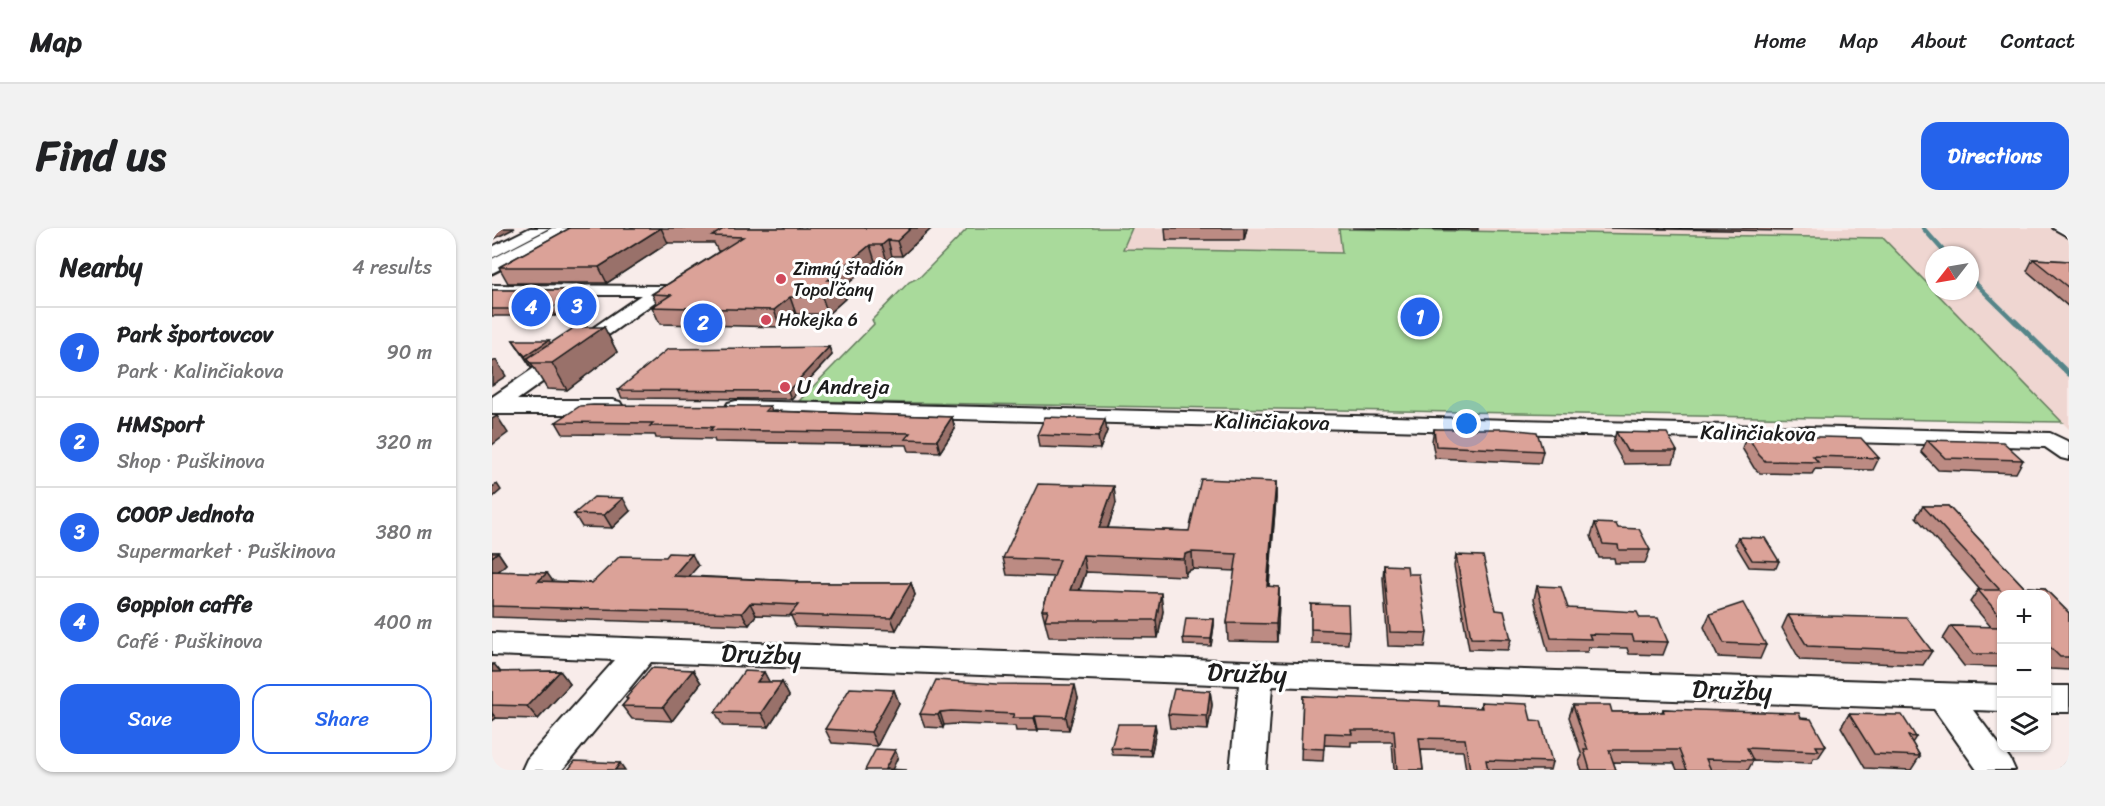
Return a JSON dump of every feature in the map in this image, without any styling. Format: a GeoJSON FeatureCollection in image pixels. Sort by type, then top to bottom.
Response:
{"type":"FeatureCollection","features":[{"type":"Feature","properties":{"kind":"main road"},"geometry":{"type":"LineString","coordinates":[[493,278],[573,231]]}},
{"type":"Feature","properties":{"kind":"street"},"geometry":{"type":"LineString","coordinates":[[493,278],[542,228]]}},
{"type":"Feature","properties":{"kind":"street"},"geometry":{"type":"LineString","coordinates":[[2060,228],[2069,232]]}},
{"type":"Feature","properties":{"kind":"street"},"geometry":{"type":"LineString","coordinates":[[493,278],[519,266],[573,231]]}},
{"type":"Feature","properties":{"kind":"street"},"geometry":{"type":"LineString","coordinates":[[492,406],[660,290],[493,278]]}},
{"type":"Feature","properties":{"kind":"street"},"geometry":{"type":"LineString","coordinates":[[492,406],[636,407]]}},
{"type":"Feature","properties":{"kind":"street","name":"Kalinčiakova"},"geometry":{"type":"LineString","coordinates":[[717,408],[2060,446]]}},
{"type":"Feature","properties":{"kind":"street","name":"Družby"},"geometry":{"type":"LineString","coordinates":[[492,644],[1997,698]]}},
{"type":"Feature","properties":{"kind":"street"},"geometry":{"type":"LineString","coordinates":[[540,770],[643,650]]}},
{"type":"Feature","properties":{"kind":"street"},"geometry":{"type":"LineString","coordinates":[[1248,770],[1257,673]]}},
{"type":"Feature","properties":{"kind":"street"},"geometry":{"type":"LineString","coordinates":[[1944,697],[1997,770]]}},
{"type":"Feature","properties":{"kind":"street"},"geometry":{"type":"LineString","coordinates":[[2051,699],[2069,699]]}},
{"type":"Feature","properties":{"kind":"shaded area"},"geometry":{"type":"Polygon","coordinates":[[[1132,228],[2069,228],[2069,429],[1939,300],[1979,300],[1979,246],[1925,246],[1925,286],[1892,253],[1882,238],[1340,229],[1343,253],[1122,249],[1132,228]]]}},
{"type":"Feature","properties":{"kind":"green space"},"geometry":{"type":"Polygon","coordinates":[[[968,228],[1132,228],[1123,249],[1342,253],[1339,229],[1883,238],[1925,281],[1925,300],[1943,300],[2062,422],[799,401],[874,324],[872,320],[909,282],[920,277],[968,228]]]}},
{"type":"Feature","properties":{"kind":"building"},"geometry":{"type":"Polygon","coordinates":[[[570,228],[661,228],[599,267],[499,267],[570,228]]]}},
{"type":"Feature","properties":{"kind":"building","name":"Zimný štadión Topoľčany"},"geometry":{"type":"Polygon","coordinates":[[[725,228],[911,228],[897,241],[888,240],[882,245],[870,245],[828,280],[842,280],[822,297],[790,297],[774,310],[652,307],[671,295],[652,294],[743,237],[712,236],[725,228]]]}},
{"type":"Feature","properties":{"kind":"building"},"geometry":{"type":"Polygon","coordinates":[[[2033,259],[2069,261],[2069,288],[2033,259]]]}},
{"type":"Feature","properties":{"kind":"building"},"geometry":{"type":"Polygon","coordinates":[[[492,290],[581,290],[551,309],[492,309],[492,290]]]}},
{"type":"Feature","properties":{"kind":"building"},"geometry":{"type":"Polygon","coordinates":[[[575,327],[604,327],[552,363],[531,363],[528,358],[575,327]]]}},
{"type":"Feature","properties":{"kind":"building"},"geometry":{"type":"Polygon","coordinates":[[[513,340],[549,340],[525,356],[513,340]]]}},
{"type":"Feature","properties":{"kind":"building"},"geometry":{"type":"Polygon","coordinates":[[[829,347],[788,391],[618,390],[668,349],[829,347]]]}},
{"type":"Feature","properties":{"kind":"building"},"geometry":{"type":"Polygon","coordinates":[[[580,406],[770,406],[765,411],[952,417],[937,440],[905,439],[910,433],[710,430],[713,427],[650,426],[653,423],[556,422],[580,406]]]}},
{"type":"Feature","properties":{"kind":"building"},"geometry":{"type":"Polygon","coordinates":[[[1045,417],[1105,419],[1098,437],[1037,435],[1045,417]]]}},
{"type":"Feature","properties":{"kind":"building"},"geometry":{"type":"Polygon","coordinates":[[[1434,429],[1506,429],[1537,432],[1543,451],[1436,446],[1434,429]]]}},
{"type":"Feature","properties":{"kind":"building"},"geometry":{"type":"Polygon","coordinates":[[[1616,432],[1667,433],[1677,451],[1627,451],[1616,432]]]}},
{"type":"Feature","properties":{"kind":"building"},"geometry":{"type":"Polygon","coordinates":[[[1747,435],[1861,438],[1879,458],[1813,456],[1818,462],[1765,461],[1747,435]]]}},
{"type":"Feature","properties":{"kind":"building"},"geometry":{"type":"Polygon","coordinates":[[[1927,440],[2003,442],[2023,460],[1945,458],[1927,440]]]}},
{"type":"Feature","properties":{"kind":"building"},"geometry":{"type":"Polygon","coordinates":[[[1201,479],[1276,482],[1267,586],[1279,587],[1276,624],[1227,623],[1237,554],[1192,552],[1185,554],[1184,559],[1083,555],[1070,590],[1161,593],[1156,620],[1045,620],[1048,610],[1042,610],[1060,560],[1003,558],[1038,484],[1114,486],[1099,528],[1189,531],[1201,479]]]}},
{"type":"Feature","properties":{"kind":"building"},"geometry":{"type":"Polygon","coordinates":[[[594,497],[623,498],[604,515],[574,514],[594,497]]]}},
{"type":"Feature","properties":{"kind":"building"},"geometry":{"type":"Polygon","coordinates":[[[1923,506],[1948,506],[2024,587],[2046,590],[2000,590],[1923,506]]]}},
{"type":"Feature","properties":{"kind":"building"},"geometry":{"type":"Polygon","coordinates":[[[1595,523],[1616,524],[1618,528],[1639,529],[1650,550],[1619,550],[1618,545],[1603,544],[1595,523]]]}},
{"type":"Feature","properties":{"kind":"building"},"geometry":{"type":"Polygon","coordinates":[[[1738,537],[1765,538],[1779,561],[1752,560],[1738,537]]]}},
{"type":"Feature","properties":{"kind":"building"},"geometry":{"type":"Polygon","coordinates":[[[669,553],[692,554],[673,576],[797,581],[796,583],[911,583],[891,618],[790,615],[798,605],[750,603],[742,613],[492,606],[492,571],[547,573],[538,581],[592,583],[620,556],[666,557],[669,553]]]}},
{"type":"Feature","properties":{"kind":"building"},"geometry":{"type":"Polygon","coordinates":[[[1456,555],[1483,556],[1496,610],[1504,611],[1511,639],[1471,638],[1456,555]]]}},
{"type":"Feature","properties":{"kind":"building"},"geometry":{"type":"Polygon","coordinates":[[[1384,565],[1407,566],[1408,574],[1419,574],[1427,633],[1390,632],[1384,565]]]}},
{"type":"Feature","properties":{"kind":"building"},"geometry":{"type":"Polygon","coordinates":[[[1537,586],[1561,587],[1568,608],[1637,612],[1640,618],[1658,618],[1668,642],[1634,641],[1632,635],[1589,634],[1591,639],[1551,638],[1537,586]]]}},
{"type":"Feature","properties":{"kind":"building"},"geometry":{"type":"Polygon","coordinates":[[[1978,590],[1997,590],[1997,612],[1978,590]]]}},
{"type":"Feature","properties":{"kind":"building"},"geometry":{"type":"Polygon","coordinates":[[[2051,595],[2069,613],[2069,657],[2060,657],[2051,648],[2051,595]]]}},
{"type":"Feature","properties":{"kind":"building"},"geometry":{"type":"Polygon","coordinates":[[[1743,603],[1766,645],[1724,643],[1710,614],[1743,603]]]}},
{"type":"Feature","properties":{"kind":"building"},"geometry":{"type":"Polygon","coordinates":[[[1311,604],[1348,605],[1349,631],[1311,629],[1311,604]]]}},
{"type":"Feature","properties":{"kind":"building"},"geometry":{"type":"Polygon","coordinates":[[[1788,615],[1907,618],[1932,651],[1807,646],[1788,615]]]}},
{"type":"Feature","properties":{"kind":"building"},"geometry":{"type":"Polygon","coordinates":[[[1186,618],[1214,619],[1211,639],[1183,638],[1186,618]]]}},
{"type":"Feature","properties":{"kind":"building"},"geometry":{"type":"Polygon","coordinates":[[[1951,626],[1997,627],[1997,654],[1973,654],[1951,626]]]}},
{"type":"Feature","properties":{"kind":"building"},"geometry":{"type":"Polygon","coordinates":[[[651,668],[693,670],[663,707],[622,706],[628,699],[626,698],[651,668]]]}},
{"type":"Feature","properties":{"kind":"building"},"geometry":{"type":"Polygon","coordinates":[[[560,671],[527,706],[492,705],[492,672],[560,671]]]}},
{"type":"Feature","properties":{"kind":"building"},"geometry":{"type":"Polygon","coordinates":[[[744,671],[764,672],[757,682],[782,682],[761,713],[715,712],[744,671]]]}},
{"type":"Feature","properties":{"kind":"building"},"geometry":{"type":"Polygon","coordinates":[[[936,680],[996,684],[1075,685],[1066,717],[1012,718],[1014,714],[951,711],[940,712],[938,715],[920,714],[936,680]]]}},
{"type":"Feature","properties":{"kind":"building"},"geometry":{"type":"Polygon","coordinates":[[[850,688],[894,690],[871,732],[825,729],[850,688]]]}},
{"type":"Feature","properties":{"kind":"building"},"geometry":{"type":"Polygon","coordinates":[[[1174,689],[1210,691],[1207,716],[1168,714],[1174,689]]]}},
{"type":"Feature","properties":{"kind":"building"},"geometry":{"type":"Polygon","coordinates":[[[1303,696],[1439,701],[1439,706],[1482,708],[1481,702],[1527,704],[1531,720],[1541,721],[1552,762],[1486,760],[1488,770],[1470,770],[1465,739],[1419,738],[1423,770],[1397,770],[1394,730],[1351,730],[1352,734],[1325,733],[1324,749],[1301,748],[1303,696]]]}},
{"type":"Feature","properties":{"kind":"building"},"geometry":{"type":"Polygon","coordinates":[[[1573,705],[1610,705],[1612,712],[1664,712],[1663,709],[1799,713],[1801,718],[1811,719],[1826,746],[1816,746],[1819,751],[1747,748],[1753,760],[1706,759],[1711,770],[1687,770],[1679,750],[1609,750],[1616,770],[1590,770],[1584,750],[1588,750],[1573,705]]]}},
{"type":"Feature","properties":{"kind":"building"},"geometry":{"type":"Polygon","coordinates":[[[1849,714],[1902,715],[1916,737],[1908,736],[1920,756],[1874,754],[1849,714]]]}},
{"type":"Feature","properties":{"kind":"building"},"geometry":{"type":"Polygon","coordinates":[[[1118,724],[1155,724],[1150,749],[1111,748],[1118,724]]]}},
{"type":"Feature","properties":{"kind":"building"},"geometry":{"type":"Polygon","coordinates":[[[876,749],[895,750],[885,769],[907,770],[865,770],[876,749]]]}},
{"type":"Feature","properties":{"kind":"building"},"geometry":{"type":"Polygon","coordinates":[[[575,761],[620,763],[615,770],[568,770],[575,761]]]}},
{"type":"Feature","properties":{"kind":"waterway"},"geometry":{"type":"LineString","coordinates":[[1923,228],[1939,246]]}},
{"type":"Feature","properties":{"kind":"waterway"},"geometry":{"type":"LineString","coordinates":[[1979,287],[2016,323]]}},
{"type":"Feature","properties":{"kind":"waterway"},"geometry":{"type":"LineString","coordinates":[[2015,321],[2069,374]]}},
{"type":"Feature","properties":{"kind":"place","name":"Zimný štadión Topoľčany"},"geometry":{"type":"Point","coordinates":[781,279]}},
{"type":"Feature","properties":{"kind":"place","name":"COOP Jednota"},"geometry":{"type":"Point","coordinates":[577,306]}},
{"type":"Feature","properties":{"kind":"place","name":"Goppion caffe"},"geometry":{"type":"Point","coordinates":[531,307]}},
{"type":"Feature","properties":{"kind":"place","name":"Park športovcov"},"geometry":{"type":"Point","coordinates":[1420,317]}},
{"type":"Feature","properties":{"kind":"place","name":"Hokejka 6"},"geometry":{"type":"Point","coordinates":[766,320]}},
{"type":"Feature","properties":{"kind":"place","name":"HMSport"},"geometry":{"type":"Point","coordinates":[703,323]}},
{"type":"Feature","properties":{"kind":"place","name":"U Andreja"},"geometry":{"type":"Point","coordinates":[785,387]}}]}
